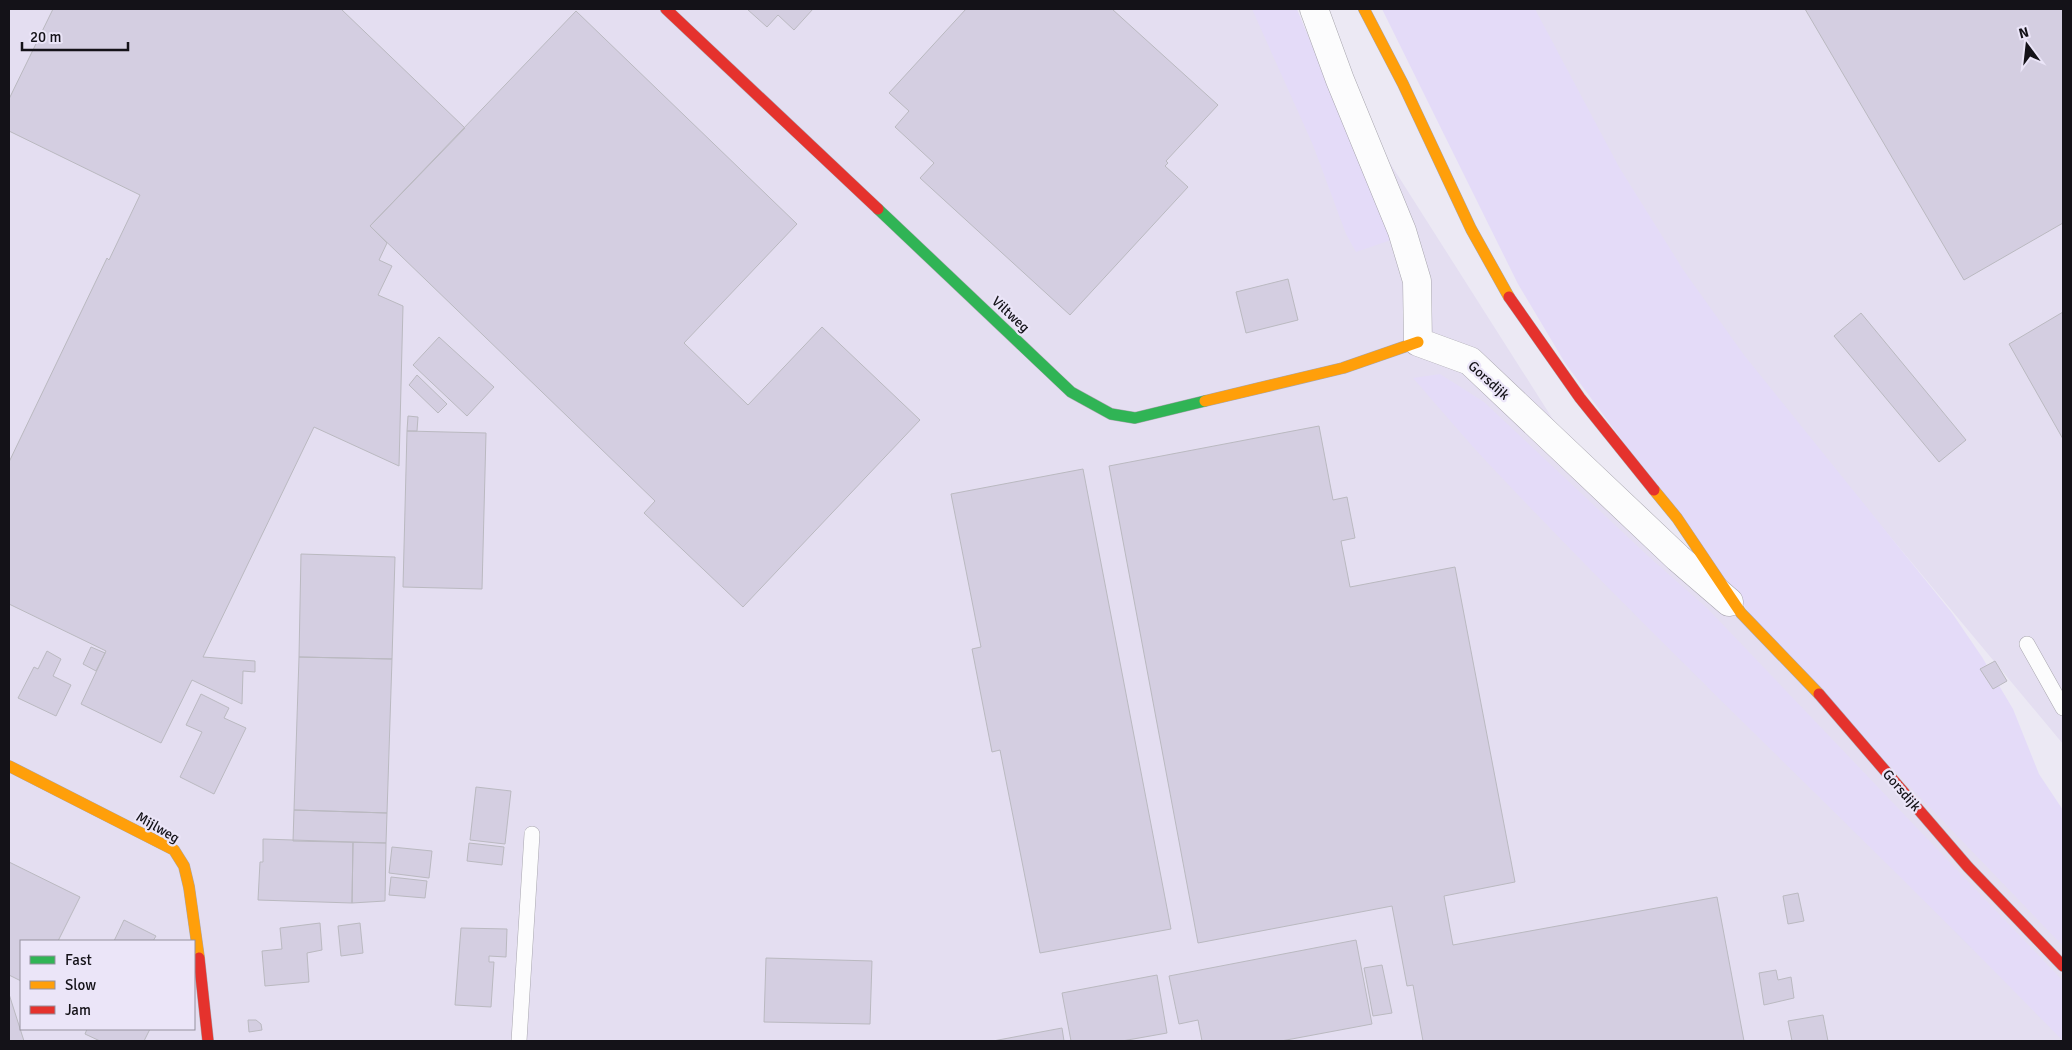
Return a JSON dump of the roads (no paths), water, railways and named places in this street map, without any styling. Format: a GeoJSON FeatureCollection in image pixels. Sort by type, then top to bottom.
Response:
{"type":"FeatureCollection","features":[{"type":"Feature","properties":{"kind":"street","name":"Viltweg"},"geometry":{"type":"LineString","coordinates":[[666,9],[1071,392],[1111,414],[1135,418],[1343,368],[1418,342]]}},
{"type":"Feature","properties":{"kind":"street"},"geometry":{"type":"LineString","coordinates":[[1314,9],[1340,80],[1402,231],[1417,281],[1418,342]]}},
{"type":"Feature","properties":{"kind":"street","name":"Gorsdijk"},"geometry":{"type":"LineString","coordinates":[[1364,9],[1403,84],[1471,230],[1516,309],[1580,398],[1677,518],[1741,613]]}},
{"type":"Feature","properties":{"kind":"street","name":"Gorsdijk"},"geometry":{"type":"LineString","coordinates":[[1418,342],[1470,361],[1678,558],[1741,613],[1826,702],[1968,867],[2063,966]]}},
{"type":"Feature","properties":{"kind":"street","name":"Mijlweg"},"geometry":{"type":"LineString","coordinates":[[9,766],[174,850],[184,866],[189,887],[195,922],[208,1041]]}},
{"type":"Feature","properties":{"kind":"lane"},"geometry":{"type":"LineString","coordinates":[[2027,644],[2063,708]]}},
{"type":"Feature","properties":{"kind":"lane"},"geometry":{"type":"LineString","coordinates":[[519,1041],[532,834]]}}]}
